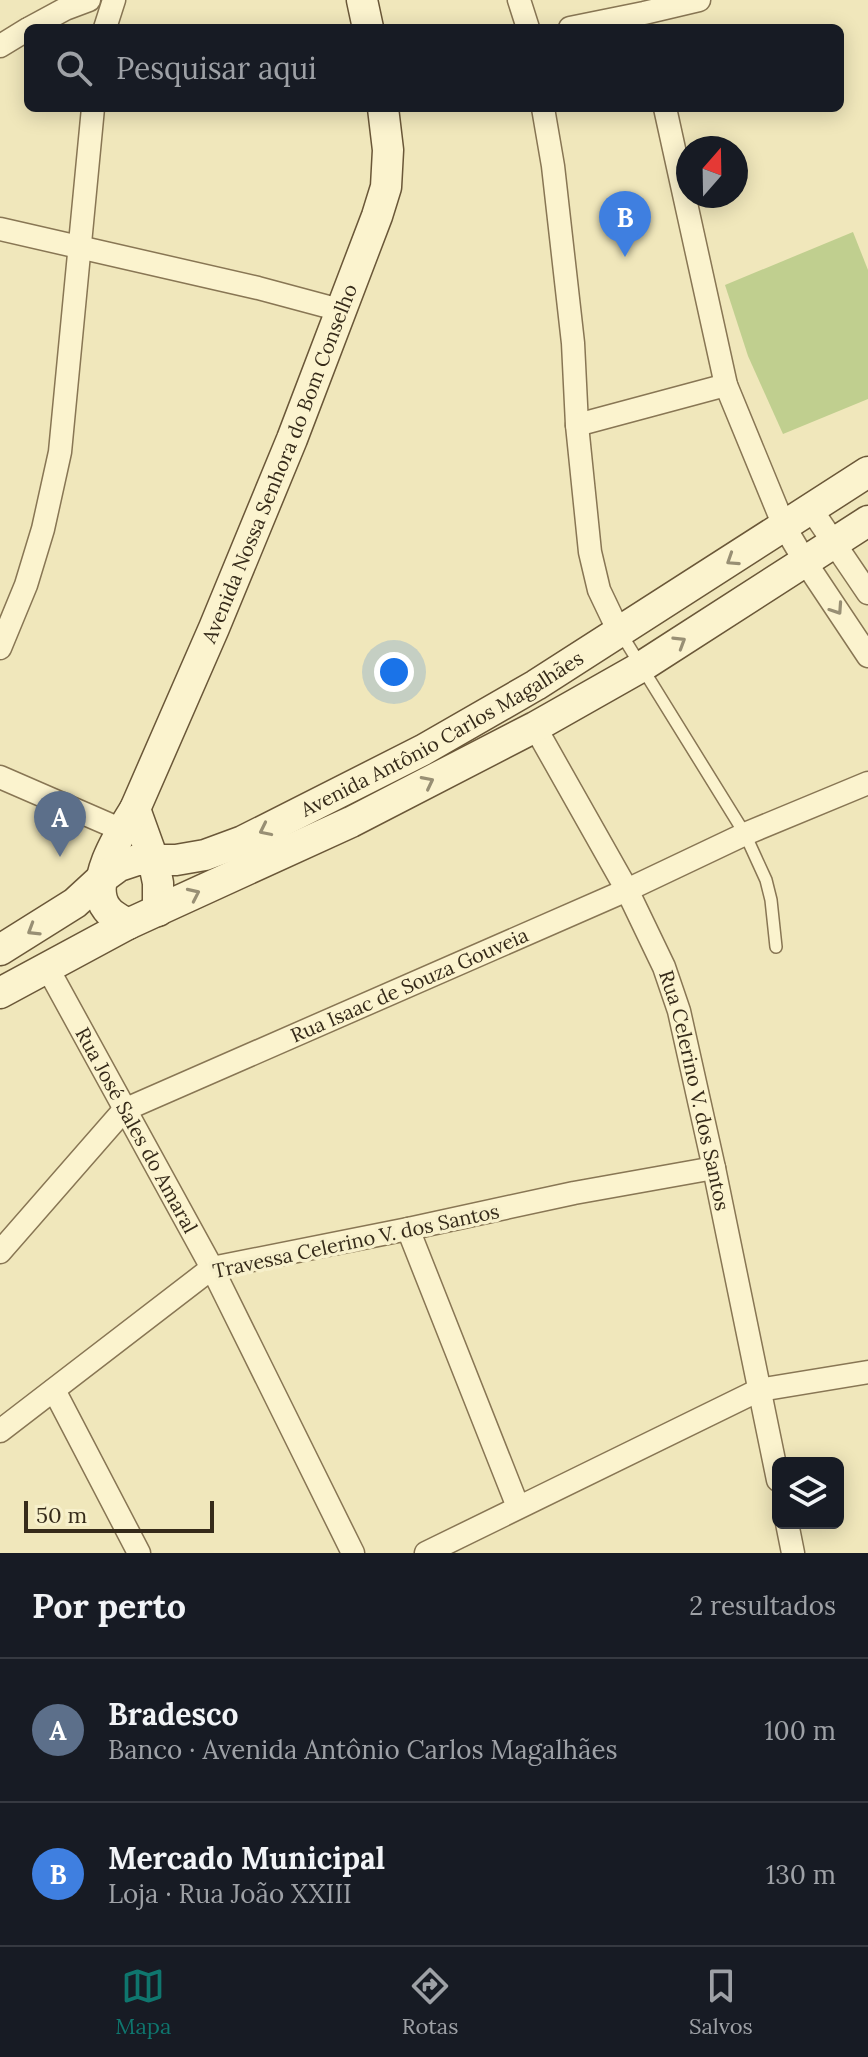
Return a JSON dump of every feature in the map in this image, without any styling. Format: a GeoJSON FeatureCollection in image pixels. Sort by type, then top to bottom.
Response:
{"type":"FeatureCollection","features":[{"type":"Feature","properties":{"kind":"main road"},"geometry":{"type":"LineString","coordinates":[[362,0],[367,24]]}},
{"type":"Feature","properties":{"kind":"main road","name":"Avenida Nossa Senhora do Bom Conselho"},"geometry":{"type":"LineString","coordinates":[[100,880],[133,823],[292,439],[377,216],[386,187],[388,150],[383,112]]}},
{"type":"Feature","properties":{"kind":"main road","name":"Avenida Antônio Carlos Magalhães"},"geometry":{"type":"LineString","coordinates":[[0,950],[75,903],[119,866],[137,860],[176,860],[205,855],[243,841],[423,750],[536,685],[868,472]]}},
{"type":"Feature","properties":{"kind":"main road","name":"Avenida Antônio Carlos Magalhães"},"geometry":{"type":"LineString","coordinates":[[0,993],[128,924],[351,822],[535,727],[641,667],[868,521]]}},
{"type":"Feature","properties":{"kind":"main road"},"geometry":{"type":"LineString","coordinates":[[133,823],[153,859],[158,883],[158,911]]}},
{"type":"Feature","properties":{"kind":"main road"},"geometry":{"type":"LineString","coordinates":[[100,880],[100,894],[105,907],[128,924]]}},
{"type":"Feature","properties":{"kind":"street"},"geometry":{"type":"LineString","coordinates":[[37,24],[89,0]]}},
{"type":"Feature","properties":{"kind":"street"},"geometry":{"type":"LineString","coordinates":[[106,24],[114,0]]}},
{"type":"Feature","properties":{"kind":"street"},"geometry":{"type":"LineString","coordinates":[[519,0],[527,24]]}},
{"type":"Feature","properties":{"kind":"street"},"geometry":{"type":"LineString","coordinates":[[613,24],[646,21],[699,0]]}},
{"type":"Feature","properties":{"kind":"street"},"geometry":{"type":"LineString","coordinates":[[0,46],[24,31]]}},
{"type":"Feature","properties":{"kind":"street"},"geometry":{"type":"LineString","coordinates":[[0,648],[26,585],[53,491],[60,452],[93,112]]}},
{"type":"Feature","properties":{"kind":"street"},"geometry":{"type":"LineString","coordinates":[[544,112],[553,166],[573,343],[577,425],[595,576],[619,632]]}},
{"type":"Feature","properties":{"kind":"street"},"geometry":{"type":"LineString","coordinates":[[666,112],[726,385],[784,526],[868,656]]}},
{"type":"Feature","properties":{"kind":"street"},"geometry":{"type":"LineString","coordinates":[[0,229],[340,310]]}},
{"type":"Feature","properties":{"kind":"street"},"geometry":{"type":"LineString","coordinates":[[577,425],[726,385]]}},
{"type":"Feature","properties":{"kind":"street"},"geometry":{"type":"LineString","coordinates":[[811,509],[868,593]]}},
{"type":"Feature","properties":{"kind":"street","name":"Rua Celerino V. dos Santos"},"geometry":{"type":"LineString","coordinates":[[535,727],[627,890],[664,967],[679,1011],[773,1457]]}},
{"type":"Feature","properties":{"kind":"street"},"geometry":{"type":"LineString","coordinates":[[0,777],[133,823]]}},
{"type":"Feature","properties":{"kind":"street","name":"Rua Isaac de Souza Gouveia"},"geometry":{"type":"LineString","coordinates":[[0,1252],[124,1110],[627,890],[745,834],[868,783]]}},
{"type":"Feature","properties":{"kind":"street","name":"Rua José Sales do Amaral"},"geometry":{"type":"LineString","coordinates":[[47,967],[212,1268],[353,1553]]}},
{"type":"Feature","properties":{"kind":"street","name":"Travessa Celerino V. dos Santos"},"geometry":{"type":"LineString","coordinates":[[0,1431],[212,1268],[574,1193],[714,1168]]}},
{"type":"Feature","properties":{"kind":"street"},"geometry":{"type":"LineString","coordinates":[[408,1229],[518,1507]]}},
{"type":"Feature","properties":{"kind":"street"},"geometry":{"type":"LineString","coordinates":[[426,1553],[759,1390],[868,1372]]}},
{"type":"Feature","properties":{"kind":"street"},"geometry":{"type":"LineString","coordinates":[[54,1390],[139,1553]]}},
{"type":"Feature","properties":{"kind":"street"},"geometry":{"type":"LineString","coordinates":[[788,1529],[793,1553]]}},
{"type":"Feature","properties":{"kind":"lane"},"geometry":{"type":"LineString","coordinates":[[619,632],[745,834],[766,880],[776,947]]}},
{"type":"Feature","properties":{"kind":"green space"},"geometry":{"type":"Polygon","coordinates":[[[853,232],[868,270],[868,399],[783,434],[748,356],[725,285],[853,232]]]}},
{"type":"Feature","properties":{"kind":"place","name":"Mercado Municipal"},"geometry":{"type":"Point","coordinates":[625,257]}},
{"type":"Feature","properties":{"kind":"place","name":"Bradesco"},"geometry":{"type":"Point","coordinates":[60,857]}}]}
